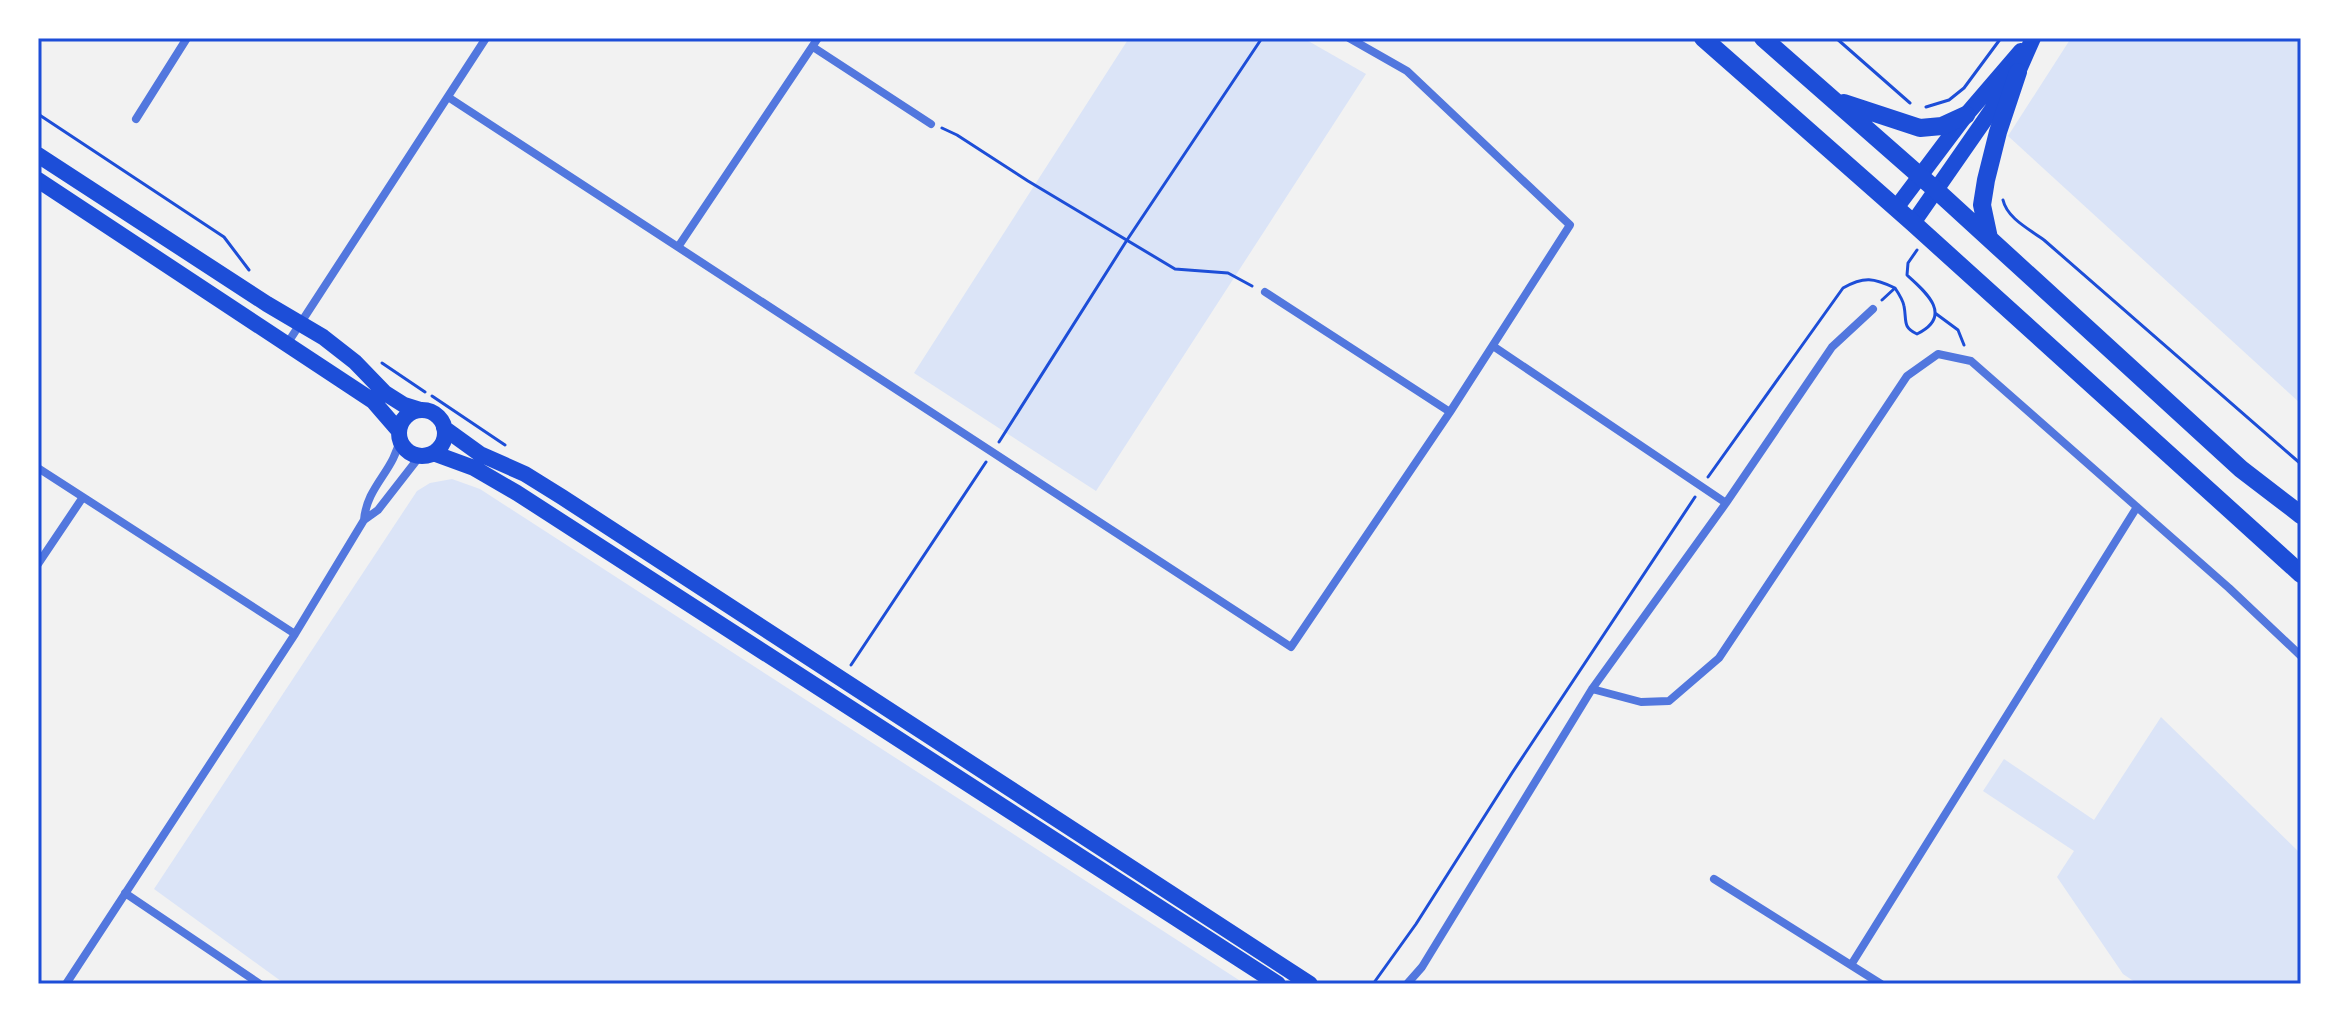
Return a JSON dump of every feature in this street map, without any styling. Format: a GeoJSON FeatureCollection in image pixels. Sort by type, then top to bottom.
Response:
{"type":"FeatureCollection","features":[{"type":"Feature","properties":{"kind":"highway"},"geometry":{"type":"LineString","coordinates":[[1703,38],[1929,237],[2301,574]]}},
{"type":"Feature","properties":{"kind":"highway"},"geometry":{"type":"LineString","coordinates":[[1763,38],[1936,190],[2241,469],[2301,515]]}},
{"type":"Feature","properties":{"kind":"highway"},"geometry":{"type":"LineString","coordinates":[[1989,238],[1982,205],[1986,180],[2018,72]]}},
{"type":"Feature","properties":{"kind":"highway"},"geometry":{"type":"LineString","coordinates":[[1834,100],[1920,128],[1942,126],[1966,115]]}},
{"type":"Feature","properties":{"kind":"main road"},"geometry":{"type":"LineString","coordinates":[[1896,208],[1966,115],[2033,38]]}},
{"type":"Feature","properties":{"kind":"main road"},"geometry":{"type":"LineString","coordinates":[[1913,223],[2018,72],[2033,38]]}},
{"type":"Feature","properties":{"kind":"main road"},"geometry":{"type":"LineString","coordinates":[[38,155],[267,304],[300,322],[355,362],[385,393],[404,405],[427,410],[438,417],[444,428],[480,454],[525,474],[562,497],[1310,984]]}},
{"type":"Feature","properties":{"kind":"main road"},"geometry":{"type":"LineString","coordinates":[[38,180],[373,401],[400,434],[407,450],[474,468],[517,493],[1278,984]]}},
{"type":"Feature","properties":{"kind":"main road"},"geometry":{"type":"LineString","coordinates":[[400,434],[406,416],[420,410]]}},
{"type":"Feature","properties":{"kind":"main road"},"geometry":{"type":"LineString","coordinates":[[427,454],[443,442],[444,428]]}},
{"type":"Feature","properties":{"kind":"street"},"geometry":{"type":"LineString","coordinates":[[136,119],[187,38]]}},
{"type":"Feature","properties":{"kind":"street"},"geometry":{"type":"LineString","coordinates":[[287,344],[486,38]]}},
{"type":"Feature","properties":{"kind":"street"},"geometry":{"type":"LineString","coordinates":[[678,247],[818,38]]}},
{"type":"Feature","properties":{"kind":"street"},"geometry":{"type":"LineString","coordinates":[[448,97],[1291,647],[1450,412],[1570,225],[1407,71],[1349,38]]}},
{"type":"Feature","properties":{"kind":"street"},"geometry":{"type":"LineString","coordinates":[[813,47],[931,124]]}},
{"type":"Feature","properties":{"kind":"street"},"geometry":{"type":"LineString","coordinates":[[1265,292],[1450,412]]}},
{"type":"Feature","properties":{"kind":"street"},"geometry":{"type":"LineString","coordinates":[[1407,984],[1422,967],[1592,689],[1726,503],[1832,347],[1873,309]]}},
{"type":"Feature","properties":{"kind":"street"},"geometry":{"type":"LineString","coordinates":[[1493,346],[1726,503]]}},
{"type":"Feature","properties":{"kind":"street"},"geometry":{"type":"LineString","coordinates":[[1592,689],[1641,702],[1669,701],[1719,658],[1907,376],[1938,354],[1971,361],[2301,656]]}},
{"type":"Feature","properties":{"kind":"street"},"geometry":{"type":"LineString","coordinates":[[364,520],[365,503],[393,461],[400,434]]}},
{"type":"Feature","properties":{"kind":"street"},"geometry":{"type":"LineString","coordinates":[[66,984],[295,634],[364,520],[378,510],[427,454]]}},
{"type":"Feature","properties":{"kind":"street"},"geometry":{"type":"LineString","coordinates":[[38,468],[295,634]]}},
{"type":"Feature","properties":{"kind":"street"},"geometry":{"type":"LineString","coordinates":[[38,564],[83,497]]}},
{"type":"Feature","properties":{"kind":"street"},"geometry":{"type":"LineString","coordinates":[[1851,965],[2137,507]]}},
{"type":"Feature","properties":{"kind":"street"},"geometry":{"type":"LineString","coordinates":[[1714,879],[1881,984]]}},
{"type":"Feature","properties":{"kind":"street"},"geometry":{"type":"LineString","coordinates":[[125,893],[260,984]]}},
{"type":"Feature","properties":{"kind":"street"},"geometry":{"type":"LineString","coordinates":[[1417,984],[1422,967]]}},
{"type":"Feature","properties":{"kind":"path"},"geometry":{"type":"LineString","coordinates":[[847,672],[1262,38]]}},
{"type":"Feature","properties":{"kind":"path"},"geometry":{"type":"LineString","coordinates":[[1836,38],[1910,103]]}},
{"type":"Feature","properties":{"kind":"path"},"geometry":{"type":"LineString","coordinates":[[1920,128],[1923,108],[1949,100],[1964,88],[2001,38]]}},
{"type":"Feature","properties":{"kind":"path"},"geometry":{"type":"LineString","coordinates":[[38,114],[224,237],[252,273]]}},
{"type":"Feature","properties":{"kind":"path"},"geometry":{"type":"LineString","coordinates":[[931,124],[957,135],[1175,269],[1228,273],[1265,292]]}},
{"type":"Feature","properties":{"kind":"path"},"geometry":{"type":"LineString","coordinates":[[1986,180],[2002,183],[2003,206],[2012,217],[2044,240],[2301,464]]}},
{"type":"Feature","properties":{"kind":"path"},"geometry":{"type":"LineString","coordinates":[[1929,237],[1908,263],[1907,275],[1929,295],[1935,313],[1958,330],[1971,361]]}},
{"type":"Feature","properties":{"kind":"path"},"geometry":{"type":"LineString","coordinates":[[1373,984],[1416,924],[1702,486],[1843,288],[1855,281],[1878,280],[1895,288],[1904,303],[1904,322],[1908,330],[1917,334],[1928,329],[1935,313]]}},
{"type":"Feature","properties":{"kind":"path"},"geometry":{"type":"LineString","coordinates":[[1873,309],[1895,288]]}},
{"type":"Feature","properties":{"kind":"shaded area"},"geometry":{"type":"Polygon","coordinates":[[[1129,38],[1303,38],[1366,74],[1096,491],[914,373],[1129,38]]]}},
{"type":"Feature","properties":{"kind":"shaded area"},"geometry":{"type":"Polygon","coordinates":[[[2071,38],[2301,38],[2301,404],[2008,136],[2071,38]]]}},
{"type":"Feature","properties":{"kind":"shaded area"},"geometry":{"type":"Polygon","coordinates":[[[452,479],[480,489],[1245,984],[285,984],[154,889],[417,491],[430,483],[452,479]]]}},
{"type":"Feature","properties":{"kind":"shaded area"},"geometry":{"type":"Polygon","coordinates":[[[2161,717],[2299,852],[2301,850],[2299,984],[2138,984],[2123,974],[2057,877],[2074,851],[1983,791],[2004,759],[2094,820],[2161,717]]]}}]}
